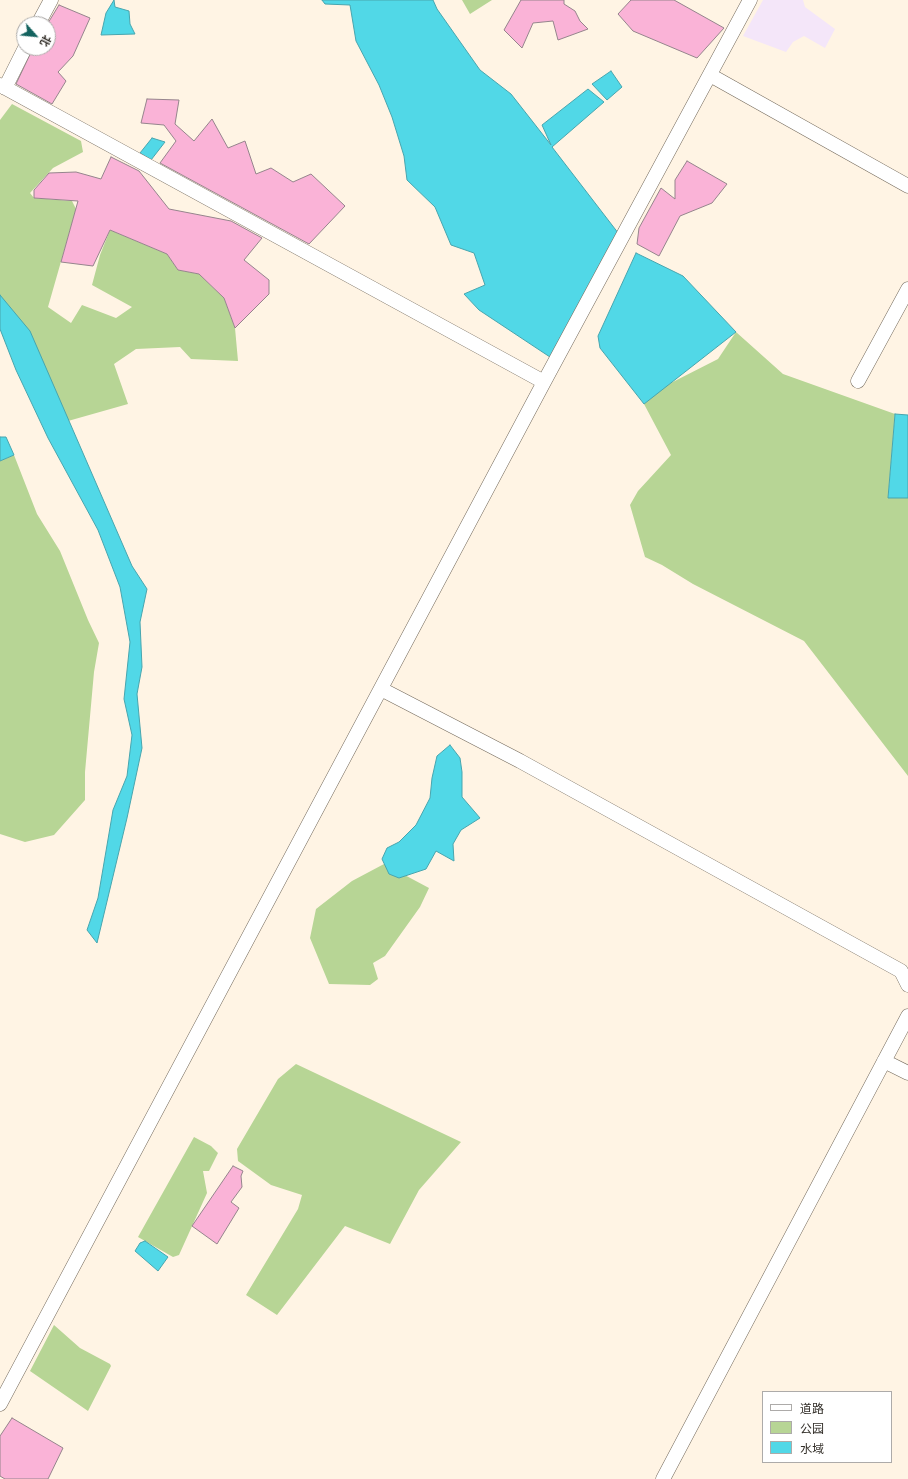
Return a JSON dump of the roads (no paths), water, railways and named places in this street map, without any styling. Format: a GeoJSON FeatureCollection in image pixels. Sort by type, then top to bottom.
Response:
{"type":"FeatureCollection","features":[{"type":"Feature","properties":{"kind":"street"},"geometry":{"type":"LineString","coordinates":[[42,16],[51,0]]}},
{"type":"Feature","properties":{"kind":"street"},"geometry":{"type":"LineString","coordinates":[[0,1404],[544,382],[750,0]]}},
{"type":"Feature","properties":{"kind":"street"},"geometry":{"type":"LineString","coordinates":[[20,56],[2,86],[544,382]]}},
{"type":"Feature","properties":{"kind":"street"},"geometry":{"type":"LineString","coordinates":[[710,75],[908,186]]}},
{"type":"Feature","properties":{"kind":"street"},"geometry":{"type":"LineString","coordinates":[[858,381],[908,289]]}},
{"type":"Feature","properties":{"kind":"street"},"geometry":{"type":"LineString","coordinates":[[381,689],[520,761],[904,971],[908,985]]}},
{"type":"Feature","properties":{"kind":"street"},"geometry":{"type":"LineString","coordinates":[[663,1479],[908,1016]]}},
{"type":"Feature","properties":{"kind":"street"},"geometry":{"type":"LineString","coordinates":[[884,1061],[908,1074]]}},
{"type":"Feature","properties":{"kind":"water"},"geometry":{"type":"Polygon","coordinates":[[[114,0],[115,7],[129,11],[130,24],[135,34],[101,35],[106,13],[114,0]]]}},
{"type":"Feature","properties":{"kind":"water"},"geometry":{"type":"Polygon","coordinates":[[[322,0],[433,0],[437,9],[480,70],[511,94],[551,145],[542,125],[588,89],[604,102],[552,147],[622,238],[556,361],[479,310],[464,294],[485,285],[474,253],[451,245],[435,207],[407,180],[404,156],[392,117],[379,85],[356,41],[350,5],[325,4],[322,0]]]}},
{"type":"Feature","properties":{"kind":"water"},"geometry":{"type":"Polygon","coordinates":[[[611,71],[622,87],[607,100],[592,84],[611,71]]]}},
{"type":"Feature","properties":{"kind":"water"},"geometry":{"type":"Polygon","coordinates":[[[152,138],[165,142],[151,160],[140,153],[152,138]]]}},
{"type":"Feature","properties":{"kind":"water"},"geometry":{"type":"Polygon","coordinates":[[[636,253],[683,276],[736,332],[644,404],[600,348],[598,336],[636,253]]]}},
{"type":"Feature","properties":{"kind":"water"},"geometry":{"type":"Polygon","coordinates":[[[0,295],[30,331],[132,566],[147,589],[140,622],[142,667],[137,694],[142,748],[97,943],[87,930],[98,898],[113,810],[127,776],[132,735],[124,699],[130,642],[120,587],[98,530],[48,438],[16,370],[0,329],[0,295]]]}},
{"type":"Feature","properties":{"kind":"water"},"geometry":{"type":"Polygon","coordinates":[[[895,414],[908,415],[908,498],[888,498],[895,414]]]}},
{"type":"Feature","properties":{"kind":"water"},"geometry":{"type":"Polygon","coordinates":[[[0,437],[6,437],[14,455],[0,461],[0,437]]]}},
{"type":"Feature","properties":{"kind":"water"},"geometry":{"type":"Polygon","coordinates":[[[450,745],[460,758],[462,772],[462,797],[480,818],[461,830],[453,844],[454,861],[436,851],[426,869],[399,878],[389,874],[382,859],[387,848],[399,842],[416,825],[430,798],[432,778],[437,756],[450,745]]]}},
{"type":"Feature","properties":{"kind":"water"},"geometry":{"type":"Polygon","coordinates":[[[145,1241],[168,1257],[158,1271],[135,1251],[140,1243],[145,1241]]]}}]}
